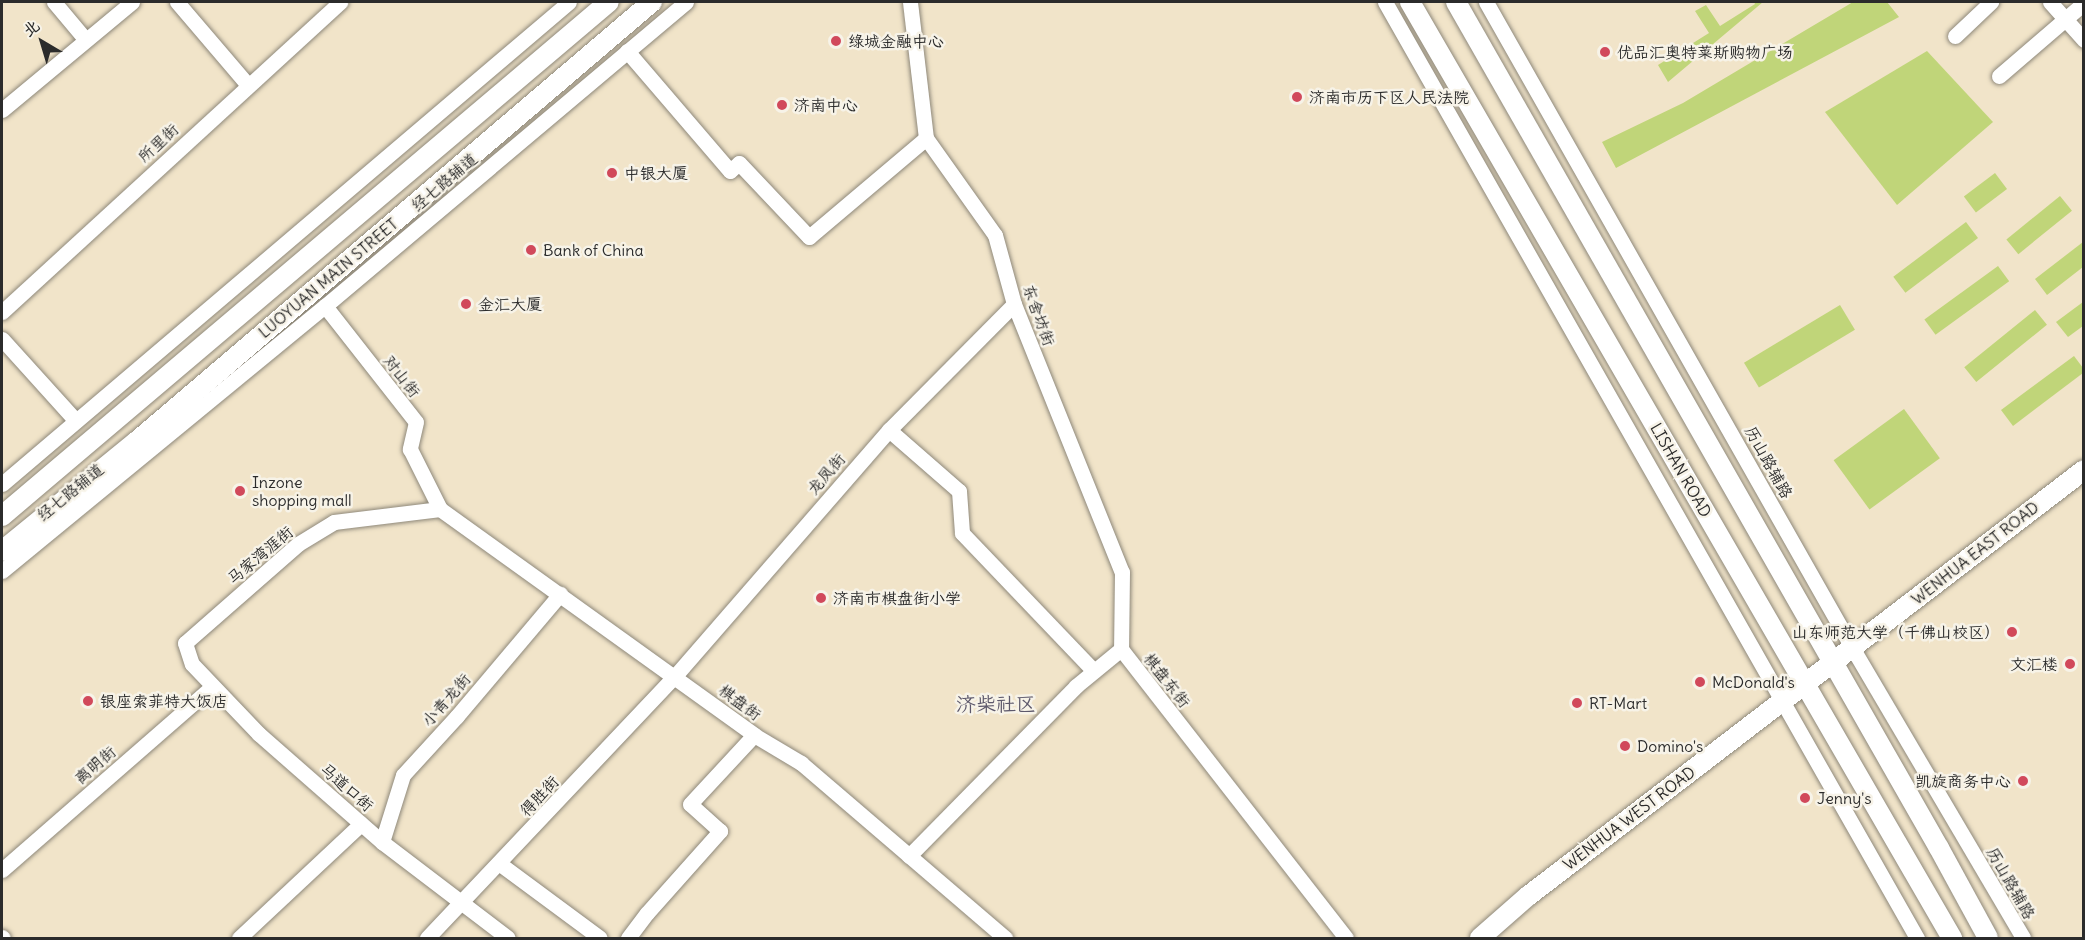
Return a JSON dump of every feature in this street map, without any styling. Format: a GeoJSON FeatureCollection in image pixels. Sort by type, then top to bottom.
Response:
{"type":"FeatureCollection","features":[{"type":"Feature","properties":{"kind":"main road","name":"LUOYUAN MAIN STREET"},"geometry":{"type":"LineString","coordinates":[[2,516],[609,2]]}},
{"type":"Feature","properties":{"kind":"main road","name":"LUOYUAN MAIN STREET"},"geometry":{"type":"LineString","coordinates":[[2,551],[146,433],[652,2]]}},
{"type":"Feature","properties":{"kind":"main road","name":"LISHAN ROAD"},"geometry":{"type":"LineString","coordinates":[[1410,2],[1952,939]]}},
{"type":"Feature","properties":{"kind":"main road"},"geometry":{"type":"LineString","coordinates":[[1456,2],[1834,663],[1988,939]]}},
{"type":"Feature","properties":{"kind":"main road","name":"WENHUA EAST ROAD"},"geometry":{"type":"LineString","coordinates":[[1781,702],[2084,470]]}},
{"type":"Feature","properties":{"kind":"main road","name":"WENHUA WEST ROAD"},"geometry":{"type":"LineString","coordinates":[[1480,939],[1528,896],[1781,702]]}},
{"type":"Feature","properties":{"kind":"street"},"geometry":{"type":"LineString","coordinates":[[54,2],[85,39]]}},
{"type":"Feature","properties":{"kind":"street"},"geometry":{"type":"LineString","coordinates":[[2,110],[132,2]]}},
{"type":"Feature","properties":{"kind":"street"},"geometry":{"type":"LineString","coordinates":[[177,2],[248,85]]}},
{"type":"Feature","properties":{"kind":"street","name":"所里街"},"geometry":{"type":"LineString","coordinates":[[2,312],[340,2]]}},
{"type":"Feature","properties":{"kind":"street"},"geometry":{"type":"LineString","coordinates":[[2,484],[570,2]]}},
{"type":"Feature","properties":{"kind":"street","name":"经七路辅道"},"geometry":{"type":"LineString","coordinates":[[2,571],[325,306],[686,2]]}},
{"type":"Feature","properties":{"kind":"street","name":"东舍坊街"},"geometry":{"type":"LineString","coordinates":[[910,2],[926,138],[995,235],[1014,304],[1122,572],[1121,649]]}},
{"type":"Feature","properties":{"kind":"street"},"geometry":{"type":"LineString","coordinates":[[1385,2],[1917,939]]}},
{"type":"Feature","properties":{"kind":"street","name":"历山路辅路"},"geometry":{"type":"LineString","coordinates":[[1486,2],[1853,649],[2023,939]]}},
{"type":"Feature","properties":{"kind":"street"},"geometry":{"type":"LineString","coordinates":[[1955,36],[1991,2]]}},
{"type":"Feature","properties":{"kind":"street"},"geometry":{"type":"LineString","coordinates":[[2050,2],[2084,40]]}},
{"type":"Feature","properties":{"kind":"street"},"geometry":{"type":"LineString","coordinates":[[1999,76],[2084,3]]}},
{"type":"Feature","properties":{"kind":"street"},"geometry":{"type":"LineString","coordinates":[[627,51],[730,171],[739,163],[809,237],[926,138]]}},
{"type":"Feature","properties":{"kind":"street","name":"龙凤街"},"geometry":{"type":"LineString","coordinates":[[675,676],[889,430],[1014,304]]}},
{"type":"Feature","properties":{"kind":"street","name":"对山街"},"geometry":{"type":"LineString","coordinates":[[325,306],[416,422],[410,449],[440,509]]}},
{"type":"Feature","properties":{"kind":"street"},"geometry":{"type":"LineString","coordinates":[[2,339],[75,422]]}},
{"type":"Feature","properties":{"kind":"street"},"geometry":{"type":"LineString","coordinates":[[889,430],[959,491],[962,533],[1093,670]]}},
{"type":"Feature","properties":{"kind":"street","name":"棋盘街"},"geometry":{"type":"LineString","coordinates":[[440,509],[754,735],[801,764],[1005,939]]}},
{"type":"Feature","properties":{"kind":"street","name":"马家湾涯街"},"geometry":{"type":"LineString","coordinates":[[185,643],[298,543],[334,522],[440,509]]}},
{"type":"Feature","properties":{"kind":"street","name":"小青龙街"},"geometry":{"type":"LineString","coordinates":[[382,842],[402,775],[457,716],[560,594]]}},
{"type":"Feature","properties":{"kind":"street","name":"马道口街"},"geometry":{"type":"LineString","coordinates":[[185,643],[192,664],[259,734],[382,842],[508,939]]}},
{"type":"Feature","properties":{"kind":"street","name":"棋盘东街"},"geometry":{"type":"LineString","coordinates":[[909,856],[1093,670],[1121,649],[1346,939]]}},
{"type":"Feature","properties":{"kind":"street","name":"得胜街"},"geometry":{"type":"LineString","coordinates":[[427,939],[675,676]]}},
{"type":"Feature","properties":{"kind":"street","name":"离明街"},"geometry":{"type":"LineString","coordinates":[[2,870],[212,687]]}},
{"type":"Feature","properties":{"kind":"street"},"geometry":{"type":"LineString","coordinates":[[628,939],[647,913],[720,831],[690,804],[754,735]]}},
{"type":"Feature","properties":{"kind":"street"},"geometry":{"type":"LineString","coordinates":[[239,939],[361,824]]}},
{"type":"Feature","properties":{"kind":"street"},"geometry":{"type":"LineString","coordinates":[[500,864],[600,939]]}},
{"type":"Feature","properties":{"kind":"green space"},"geometry":{"type":"Polygon","coordinates":[[[1754,2],[1763,2],[1668,82],[1658,65],[1709,33],[1695,11],[1706,5],[1720,26],[1755,4],[1754,2]]]}},
{"type":"Feature","properties":{"kind":"green space"},"geometry":{"type":"Polygon","coordinates":[[[1853,2],[1887,2],[1899,17],[1616,168],[1602,142],[1683,103],[1853,2]]]}},
{"type":"Feature","properties":{"kind":"green space"},"geometry":{"type":"Polygon","coordinates":[[[1927,51],[1993,122],[1897,205],[1825,112],[1927,51]]]}},
{"type":"Feature","properties":{"kind":"green space"},"geometry":{"type":"Polygon","coordinates":[[[1995,173],[2007,189],[1976,212],[1964,196],[1995,173]]]}},
{"type":"Feature","properties":{"kind":"green space"},"geometry":{"type":"Polygon","coordinates":[[[2060,196],[2072,211],[2018,254],[2006,239],[2060,196]]]}},
{"type":"Feature","properties":{"kind":"green space"},"geometry":{"type":"Polygon","coordinates":[[[1966,222],[1978,238],[1905,293],[1893,277],[1966,222]]]}},
{"type":"Feature","properties":{"kind":"green space"},"geometry":{"type":"Polygon","coordinates":[[[2083,242],[2083,267],[2047,295],[2035,279],[2083,242]]]}},
{"type":"Feature","properties":{"kind":"green space"},"geometry":{"type":"Polygon","coordinates":[[[1998,266],[2009,281],[1936,335],[1924,319],[1998,266]]]}},
{"type":"Feature","properties":{"kind":"green space"},"geometry":{"type":"Polygon","coordinates":[[[2083,302],[2083,326],[2068,337],[2056,322],[2083,302]]]}},
{"type":"Feature","properties":{"kind":"green space"},"geometry":{"type":"Polygon","coordinates":[[[1840,305],[1855,330],[1759,388],[1744,363],[1840,305]]]}},
{"type":"Feature","properties":{"kind":"green space"},"geometry":{"type":"Polygon","coordinates":[[[2035,310],[2047,325],[1976,382],[1964,367],[2035,310]]]}},
{"type":"Feature","properties":{"kind":"green space"},"geometry":{"type":"Polygon","coordinates":[[[2074,356],[2083,368],[2083,373],[2013,426],[2001,410],[2074,356]]]}},
{"type":"Feature","properties":{"kind":"green space"},"geometry":{"type":"Polygon","coordinates":[[[1904,409],[1940,458],[1869,509],[1834,460],[1904,409]]]}},
{"type":"Feature","properties":{"kind":"place","name":"绿城金融中心"},"geometry":{"type":"Point","coordinates":[836,41]}},
{"type":"Feature","properties":{"kind":"place","name":"优品汇奥特莱斯购物广场"},"geometry":{"type":"Point","coordinates":[1605,52]}},
{"type":"Feature","properties":{"kind":"place","name":"济南市历下区人民法院"},"geometry":{"type":"Point","coordinates":[1297,97]}},
{"type":"Feature","properties":{"kind":"place","name":"济南中心"},"geometry":{"type":"Point","coordinates":[782,105]}},
{"type":"Feature","properties":{"kind":"place","name":"中银大厦"},"geometry":{"type":"Point","coordinates":[612,173]}},
{"type":"Feature","properties":{"kind":"place","name":"Bank of China"},"geometry":{"type":"Point","coordinates":[531,250]}},
{"type":"Feature","properties":{"kind":"place","name":"金汇大厦"},"geometry":{"type":"Point","coordinates":[466,304]}},
{"type":"Feature","properties":{"kind":"place","name":"Inzone shopping mall"},"geometry":{"type":"Point","coordinates":[240,491]}},
{"type":"Feature","properties":{"kind":"place","name":"济南市棋盘街小学"},"geometry":{"type":"Point","coordinates":[821,598]}},
{"type":"Feature","properties":{"kind":"place","name":"山东师范大学（千佛山校区）"},"geometry":{"type":"Point","coordinates":[2012,632]}},
{"type":"Feature","properties":{"kind":"place","name":"文汇楼"},"geometry":{"type":"Point","coordinates":[2070,664]}},
{"type":"Feature","properties":{"kind":"place","name":"McDonald's"},"geometry":{"type":"Point","coordinates":[1700,682]}},
{"type":"Feature","properties":{"kind":"place","name":"银座索菲特大饭店"},"geometry":{"type":"Point","coordinates":[88,701]}},
{"type":"Feature","properties":{"kind":"place","name":"RT-Mart"},"geometry":{"type":"Point","coordinates":[1577,703]}},
{"type":"Feature","properties":{"kind":"place","name":"Domino's"},"geometry":{"type":"Point","coordinates":[1625,746]}},
{"type":"Feature","properties":{"kind":"place","name":"凯旋商务中心"},"geometry":{"type":"Point","coordinates":[2023,781]}},
{"type":"Feature","properties":{"kind":"place","name":"Jenny's"},"geometry":{"type":"Point","coordinates":[1805,798]}},
{"type":"Feature","properties":{"kind":"district","name":"济柴社区"},"geometry":{"type":"Point","coordinates":[996,703]}}]}
